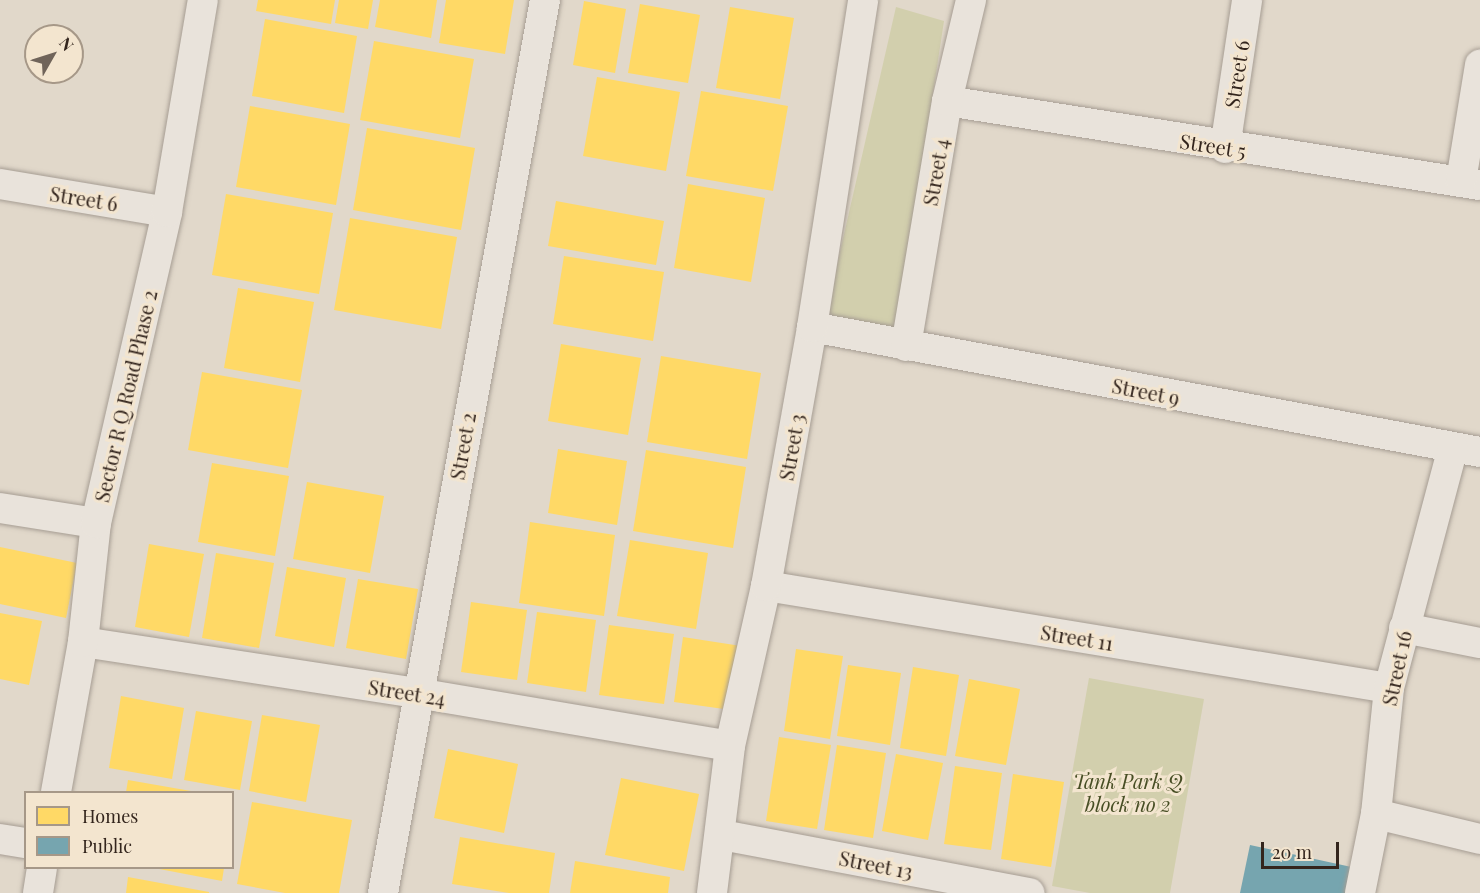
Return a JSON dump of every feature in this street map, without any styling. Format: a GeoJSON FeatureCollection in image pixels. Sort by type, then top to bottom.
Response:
{"type":"FeatureCollection","features":[{"type":"Feature","properties":{"kind":"street","name":"Sector R Q Road Phase 2"},"geometry":{"type":"LineString","coordinates":[[56,791],[83,642],[96,523],[167,212],[203,0]]}},
{"type":"Feature","properties":{"kind":"street","name":"Street 2"},"geometry":{"type":"LineString","coordinates":[[382,893],[545,0]]}},
{"type":"Feature","properties":{"kind":"street","name":"Street 3"},"geometry":{"type":"LineString","coordinates":[[712,893],[722,835],[730,746],[766,586],[812,327],[863,0]]}},
{"type":"Feature","properties":{"kind":"street","name":"Street 4"},"geometry":{"type":"LineString","coordinates":[[906,346],[947,101],[971,0]]}},
{"type":"Feature","properties":{"kind":"street","name":"Street 6"},"geometry":{"type":"LineString","coordinates":[[1225,148],[1247,0]]}},
{"type":"Feature","properties":{"kind":"street"},"geometry":{"type":"LineString","coordinates":[[1471,183],[1480,65]]}},
{"type":"Feature","properties":{"kind":"street","name":"Street 5"},"geometry":{"type":"LineString","coordinates":[[947,101],[1225,148],[1471,183]]}},
{"type":"Feature","properties":{"kind":"street","name":"Street 6"},"geometry":{"type":"LineString","coordinates":[[0,184],[167,212]]}},
{"type":"Feature","properties":{"kind":"street","name":"Street 9"},"geometry":{"type":"LineString","coordinates":[[812,327],[1466,450]]}},
{"type":"Feature","properties":{"kind":"street","name":"Street 16"},"geometry":{"type":"LineString","coordinates":[[1360,893],[1376,814],[1389,688],[1404,628],[1466,450]]}},
{"type":"Feature","properties":{"kind":"street"},"geometry":{"type":"LineString","coordinates":[[0,508],[96,523]]}},
{"type":"Feature","properties":{"kind":"street","name":"Street 11"},"geometry":{"type":"LineString","coordinates":[[766,586],[1389,688]]}},
{"type":"Feature","properties":{"kind":"street"},"geometry":{"type":"LineString","coordinates":[[1404,628],[1480,643]]}},
{"type":"Feature","properties":{"kind":"street","name":"Street 24"},"geometry":{"type":"LineString","coordinates":[[83,642],[417,693],[730,746]]}},
{"type":"Feature","properties":{"kind":"street"},"geometry":{"type":"LineString","coordinates":[[1376,814],[1480,839]]}},
{"type":"Feature","properties":{"kind":"street","name":"Street 13"},"geometry":{"type":"LineString","coordinates":[[722,835],[1030,893]]}},
{"type":"Feature","properties":{"kind":"street"},"geometry":{"type":"LineString","coordinates":[[0,839],[24,843]]}},
{"type":"Feature","properties":{"kind":"street"},"geometry":{"type":"LineString","coordinates":[[38,893],[42,869]]}},
{"type":"Feature","properties":{"kind":"green space"},"geometry":{"type":"Polygon","coordinates":[[[896,7],[944,21],[896,336],[826,313],[896,7]]]}},
{"type":"Feature","properties":{"kind":"green space","name":"Tank Park Q block no 2"},"geometry":{"type":"Polygon","coordinates":[[[1089,678],[1204,699],[1170,893],[1090,893],[1052,886],[1089,678]]]}},
{"type":"Feature","properties":{"kind":"building: Homes"},"geometry":{"type":"Polygon","coordinates":[[[258,0],[335,0],[331,24],[256,11],[258,0]]]}},
{"type":"Feature","properties":{"kind":"building: Homes"},"geometry":{"type":"Polygon","coordinates":[[[339,0],[373,0],[368,29],[335,23],[339,0]]]}},
{"type":"Feature","properties":{"kind":"building: Homes"},"geometry":{"type":"Polygon","coordinates":[[[380,0],[437,0],[431,38],[375,27],[380,0]]]}},
{"type":"Feature","properties":{"kind":"building: Homes"},"geometry":{"type":"Polygon","coordinates":[[[446,0],[514,0],[505,54],[439,43],[446,0]]]}},
{"type":"Feature","properties":{"kind":"building: Homes"},"geometry":{"type":"Polygon","coordinates":[[[584,1],[626,9],[615,73],[573,65],[584,1]]]}},
{"type":"Feature","properties":{"kind":"building: Homes"},"geometry":{"type":"Polygon","coordinates":[[[640,4],[700,15],[688,83],[628,73],[640,4]]]}},
{"type":"Feature","properties":{"kind":"building: Homes"},"geometry":{"type":"Polygon","coordinates":[[[730,7],[794,18],[780,99],[716,88],[730,7]]]}},
{"type":"Feature","properties":{"kind":"building: Homes"},"geometry":{"type":"Polygon","coordinates":[[[265,19],[357,36],[344,113],[252,96],[265,19]]]}},
{"type":"Feature","properties":{"kind":"building: Homes"},"geometry":{"type":"Polygon","coordinates":[[[374,41],[474,59],[460,138],[360,120],[374,41]]]}},
{"type":"Feature","properties":{"kind":"building: Homes"},"geometry":{"type":"Polygon","coordinates":[[[597,77],[680,92],[666,171],[583,156],[597,77]]]}},
{"type":"Feature","properties":{"kind":"building: Homes"},"geometry":{"type":"Polygon","coordinates":[[[701,91],[788,106],[773,191],[686,176],[701,91]]]}},
{"type":"Feature","properties":{"kind":"building: Homes"},"geometry":{"type":"Polygon","coordinates":[[[250,106],[350,124],[336,205],[236,187],[250,106]]]}},
{"type":"Feature","properties":{"kind":"building: Homes"},"geometry":{"type":"Polygon","coordinates":[[[367,128],[475,148],[461,230],[353,210],[367,128]]]}},
{"type":"Feature","properties":{"kind":"building: Homes"},"geometry":{"type":"Polygon","coordinates":[[[688,184],[765,198],[751,282],[674,268],[688,184]]]}},
{"type":"Feature","properties":{"kind":"building: Homes"},"geometry":{"type":"Polygon","coordinates":[[[226,194],[333,213],[319,294],[212,275],[226,194]]]}},
{"type":"Feature","properties":{"kind":"building: Homes"},"geometry":{"type":"Polygon","coordinates":[[[556,201],[664,221],[656,265],[548,246],[556,201]]]}},
{"type":"Feature","properties":{"kind":"building: Homes"},"geometry":{"type":"Polygon","coordinates":[[[350,218],[457,237],[441,329],[334,310],[350,218]]]}},
{"type":"Feature","properties":{"kind":"building: Homes"},"geometry":{"type":"Polygon","coordinates":[[[564,256],[664,272],[653,341],[553,324],[564,256]]]}},
{"type":"Feature","properties":{"kind":"building: Homes"},"geometry":{"type":"Polygon","coordinates":[[[238,288],[314,302],[300,382],[224,368],[238,288]]]}},
{"type":"Feature","properties":{"kind":"building: Homes"},"geometry":{"type":"Polygon","coordinates":[[[561,344],[641,358],[628,435],[548,421],[561,344]]]}},
{"type":"Feature","properties":{"kind":"building: Homes"},"geometry":{"type":"Polygon","coordinates":[[[661,356],[761,373],[747,459],[647,442],[661,356]]]}},
{"type":"Feature","properties":{"kind":"building: Homes"},"geometry":{"type":"Polygon","coordinates":[[[202,372],[302,390],[288,468],[188,450],[202,372]]]}},
{"type":"Feature","properties":{"kind":"building: Homes"},"geometry":{"type":"Polygon","coordinates":[[[558,449],[627,461],[617,525],[548,513],[558,449]]]}},
{"type":"Feature","properties":{"kind":"building: Homes"},"geometry":{"type":"Polygon","coordinates":[[[646,450],[746,467],[733,548],[633,531],[646,450]]]}},
{"type":"Feature","properties":{"kind":"building: Homes"},"geometry":{"type":"Polygon","coordinates":[[[212,463],[289,476],[275,556],[198,542],[212,463]]]}},
{"type":"Feature","properties":{"kind":"building: Homes"},"geometry":{"type":"Polygon","coordinates":[[[307,482],[384,496],[370,573],[293,559],[307,482]]]}},
{"type":"Feature","properties":{"kind":"building: Homes"},"geometry":{"type":"Polygon","coordinates":[[[530,522],[615,535],[604,616],[519,603],[530,522]]]}},
{"type":"Feature","properties":{"kind":"building: Homes"},"geometry":{"type":"Polygon","coordinates":[[[630,540],[708,553],[696,629],[617,616],[630,540]]]}},
{"type":"Feature","properties":{"kind":"building: Homes"},"geometry":{"type":"Polygon","coordinates":[[[149,544],[204,554],[189,637],[135,627],[149,544]]]}},
{"type":"Feature","properties":{"kind":"building: Homes"},"geometry":{"type":"Polygon","coordinates":[[[0,547],[77,563],[66,618],[0,604],[0,547]]]}},
{"type":"Feature","properties":{"kind":"building: Homes"},"geometry":{"type":"Polygon","coordinates":[[[216,553],[274,563],[259,648],[202,638],[216,553]]]}},
{"type":"Feature","properties":{"kind":"building: Homes"},"geometry":{"type":"Polygon","coordinates":[[[287,567],[346,578],[334,647],[275,636],[287,567]]]}},
{"type":"Feature","properties":{"kind":"building: Homes"},"geometry":{"type":"Polygon","coordinates":[[[358,579],[418,589],[406,659],[346,648],[358,579]]]}},
{"type":"Feature","properties":{"kind":"building: Homes"},"geometry":{"type":"Polygon","coordinates":[[[471,602],[527,610],[517,680],[461,672],[471,602]]]}},
{"type":"Feature","properties":{"kind":"building: Homes"},"geometry":{"type":"Polygon","coordinates":[[[537,612],[596,620],[586,692],[527,683],[537,612]]]}},
{"type":"Feature","properties":{"kind":"building: Homes"},"geometry":{"type":"Polygon","coordinates":[[[0,613],[42,621],[29,685],[0,679],[0,613]]]}},
{"type":"Feature","properties":{"kind":"building: Homes"},"geometry":{"type":"Polygon","coordinates":[[[609,625],[674,634],[664,704],[599,695],[609,625]]]}},
{"type":"Feature","properties":{"kind":"building: Homes"},"geometry":{"type":"Polygon","coordinates":[[[683,637],[741,646],[731,710],[674,702],[683,637]]]}},
{"type":"Feature","properties":{"kind":"building: Homes"},"geometry":{"type":"Polygon","coordinates":[[[796,649],[843,656],[830,739],[784,731],[796,649]]]}},
{"type":"Feature","properties":{"kind":"building: Homes"},"geometry":{"type":"Polygon","coordinates":[[[848,665],[901,673],[890,745],[837,736],[848,665]]]}},
{"type":"Feature","properties":{"kind":"building: Homes"},"geometry":{"type":"Polygon","coordinates":[[[913,667],[959,675],[946,756],[900,748],[913,667]]]}},
{"type":"Feature","properties":{"kind":"building: Homes"},"geometry":{"type":"Polygon","coordinates":[[[969,679],[1020,689],[1006,765],[955,756],[969,679]]]}},
{"type":"Feature","properties":{"kind":"building: Homes"},"geometry":{"type":"Polygon","coordinates":[[[121,696],[184,708],[172,779],[109,768],[121,696]]]}},
{"type":"Feature","properties":{"kind":"building: Homes"},"geometry":{"type":"Polygon","coordinates":[[[196,711],[252,721],[240,790],[184,780],[196,711]]]}},
{"type":"Feature","properties":{"kind":"building: Homes"},"geometry":{"type":"Polygon","coordinates":[[[262,715],[320,725],[306,802],[249,791],[262,715]]]}},
{"type":"Feature","properties":{"kind":"building: Homes"},"geometry":{"type":"Polygon","coordinates":[[[779,737],[831,745],[817,829],[766,821],[779,737]]]}},
{"type":"Feature","properties":{"kind":"building: Homes"},"geometry":{"type":"Polygon","coordinates":[[[837,745],[886,753],[873,838],[824,830],[837,745]]]}},
{"type":"Feature","properties":{"kind":"building: Homes"},"geometry":{"type":"Polygon","coordinates":[[[448,749],[518,764],[504,833],[434,818],[448,749]]]}},
{"type":"Feature","properties":{"kind":"building: Homes"},"geometry":{"type":"Polygon","coordinates":[[[896,754],[943,763],[928,840],[882,831],[896,754]]]}},
{"type":"Feature","properties":{"kind":"building: Homes"},"geometry":{"type":"Polygon","coordinates":[[[955,766],[1002,773],[991,850],[944,844],[955,766]]]}},
{"type":"Feature","properties":{"kind":"building: Homes"},"geometry":{"type":"Polygon","coordinates":[[[1013,774],[1064,782],[1051,867],[1001,859],[1013,774]]]}},
{"type":"Feature","properties":{"kind":"building: Homes"},"geometry":{"type":"Polygon","coordinates":[[[621,778],[699,794],[684,871],[605,855],[621,778]]]}},
{"type":"Feature","properties":{"kind":"building: Homes"},"geometry":{"type":"Polygon","coordinates":[[[128,780],[191,791],[126,791],[128,780]]]}},
{"type":"Feature","properties":{"kind":"building: Homes"},"geometry":{"type":"Polygon","coordinates":[[[252,802],[352,820],[339,893],[285,893],[237,884],[252,802]]]}},
{"type":"Feature","properties":{"kind":"building: Homes"},"geometry":{"type":"Polygon","coordinates":[[[460,837],[555,853],[549,893],[509,893],[452,884],[460,837]]]}},
{"type":"Feature","properties":{"kind":"building: Homes"},"geometry":{"type":"Polygon","coordinates":[[[575,861],[670,877],[668,893],[570,893],[575,861]]]}},
{"type":"Feature","properties":{"kind":"building: Homes"},"geometry":{"type":"Polygon","coordinates":[[[159,869],[224,869],[222,881],[159,869]]]}},
{"type":"Feature","properties":{"kind":"building: Homes"},"geometry":{"type":"Polygon","coordinates":[[[128,877],[209,892],[209,893],[126,893],[128,877]]]}},
{"type":"Feature","properties":{"kind":"building: Public"},"geometry":{"type":"Polygon","coordinates":[[[1250,845],[1356,868],[1351,893],[1240,893],[1250,845]]]}}]}
